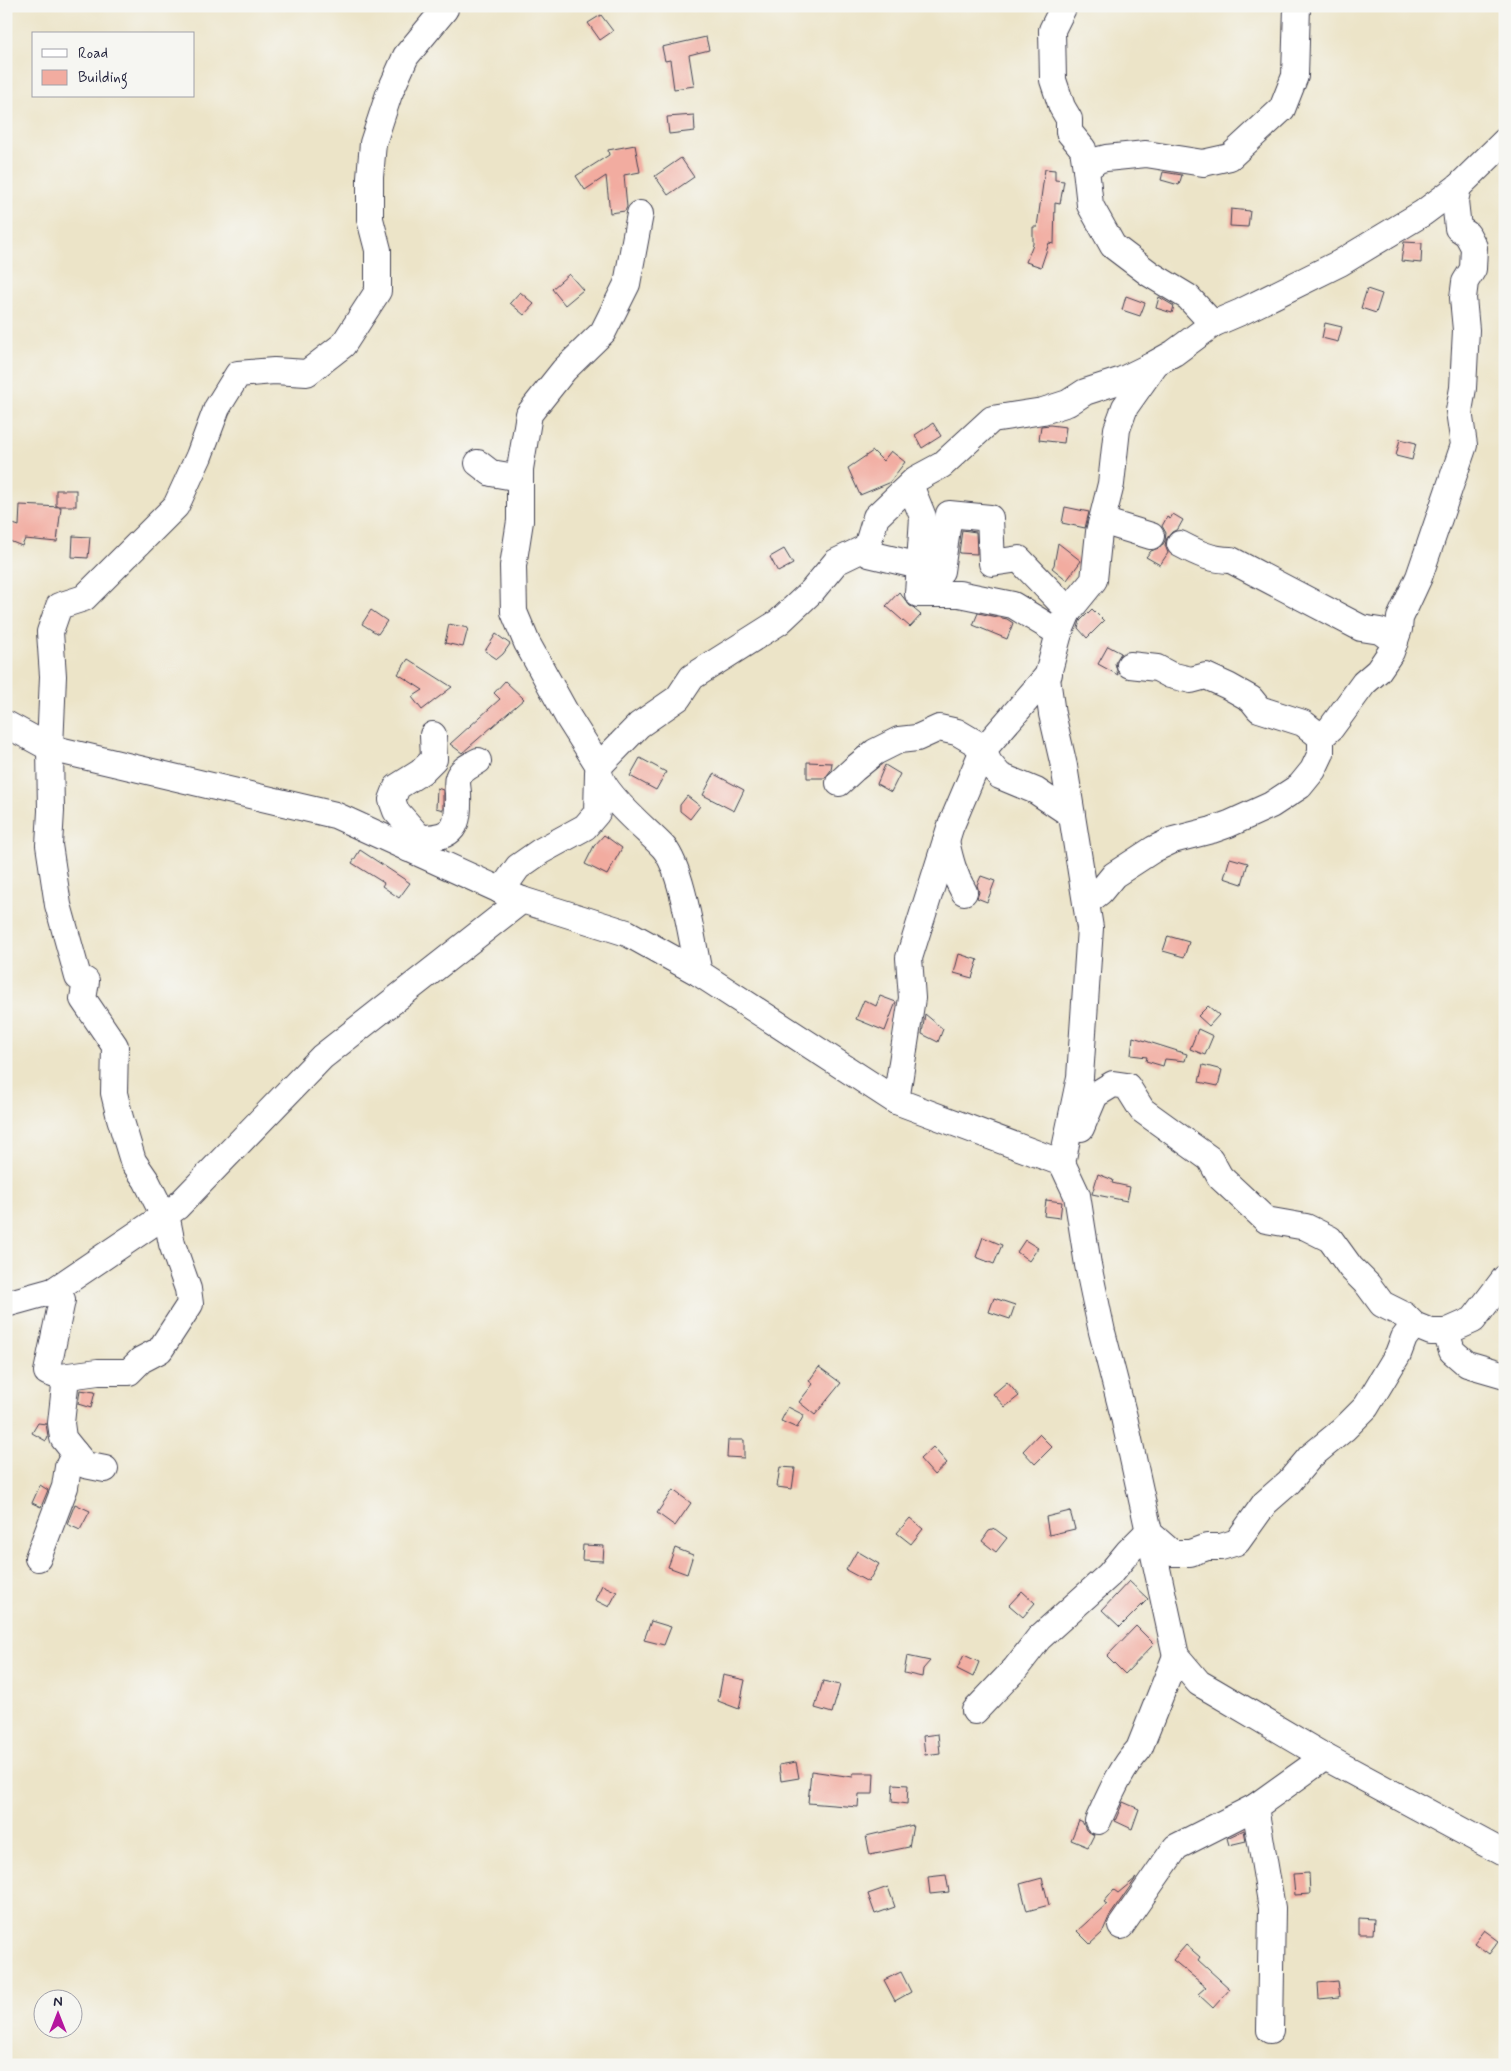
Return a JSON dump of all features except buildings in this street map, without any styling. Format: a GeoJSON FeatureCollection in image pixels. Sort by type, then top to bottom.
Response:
{"type":"FeatureCollection","features":[{"type":"Feature","properties":{"kind":"street"},"geometry":{"type":"LineString","coordinates":[[1064,6],[1052,30],[1054,80],[1062,107],[1069,119],[1069,132],[1083,149],[1090,205],[1112,246],[1150,274],[1188,297],[1213,324]]}},
{"type":"Feature","properties":{"kind":"street"},"geometry":{"type":"LineString","coordinates":[[1086,169],[1098,160],[1146,154],[1203,163],[1230,157],[1282,109],[1295,76],[1297,6]]}},
{"type":"Feature","properties":{"kind":"street"},"geometry":{"type":"LineString","coordinates":[[53,1291],[62,1300],[47,1372],[61,1377],[98,1372],[129,1372],[141,1360],[160,1350],[190,1304],[188,1289],[164,1217],[146,1180],[133,1161],[114,1093],[115,1046],[83,999],[86,981],[78,977],[58,905],[49,845],[53,676],[50,632],[59,606],[84,598],[176,506],[199,456],[217,408],[238,374],[274,371],[307,372],[343,345],[378,291],[378,250],[370,219],[370,177],[373,143],[389,94],[406,56],[446,7]]}},
{"type":"Feature","properties":{"kind":"street"},"geometry":{"type":"LineString","coordinates":[[1064,622],[1019,559],[992,563],[990,518],[949,514],[942,570],[869,554],[866,548],[876,517],[916,479],[942,465],[992,419],[1043,410],[1068,403],[1085,392],[1122,380],[1156,363],[1174,353],[1213,324],[1340,263],[1423,214],[1458,187],[1505,141]]}},
{"type":"Feature","properties":{"kind":"street"},"geometry":{"type":"LineString","coordinates":[[1086,903],[1100,892],[1114,875],[1154,850],[1173,840],[1229,824],[1271,805],[1300,786],[1313,770],[1321,753],[1321,737],[1331,728],[1364,683],[1378,671],[1395,642],[1400,618],[1418,578],[1464,445],[1459,411],[1463,388],[1465,347],[1463,298],[1465,282],[1473,269],[1474,247],[1466,234],[1458,228],[1455,201],[1458,187]]}},
{"type":"Feature","properties":{"kind":"street"},"geometry":{"type":"LineString","coordinates":[[640,214],[627,284],[603,332],[564,370],[529,414],[520,478],[520,521],[513,566],[514,612],[527,643],[599,769],[601,778],[625,811],[665,850],[678,874],[699,973]]}},
{"type":"Feature","properties":{"kind":"street"},"geometry":{"type":"LineString","coordinates":[[1156,363],[1125,407],[1117,429],[1111,484],[1099,532],[1094,580],[1064,622],[1047,678],[1052,714],[1064,766],[1090,928],[1080,1078],[1062,1164],[1077,1195],[1090,1275],[1102,1332],[1124,1417],[1176,1656],[1199,1683],[1325,1757],[1505,1854]]}},
{"type":"Feature","properties":{"kind":"street"},"geometry":{"type":"LineString","coordinates":[[478,463],[491,474],[520,478]]}},
{"type":"Feature","properties":{"kind":"street"},"geometry":{"type":"LineString","coordinates":[[910,485],[923,517],[918,594],[959,594],[1013,605],[1064,622]]}},
{"type":"Feature","properties":{"kind":"street"},"geometry":{"type":"LineString","coordinates":[[1102,520],[1151,536]]}},
{"type":"Feature","properties":{"kind":"street"},"geometry":{"type":"LineString","coordinates":[[1180,544],[1216,560],[1231,560],[1361,628],[1380,631],[1395,642]]}},
{"type":"Feature","properties":{"kind":"street"},"geometry":{"type":"LineString","coordinates":[[6,1304],[53,1291],[177,1207],[322,1057],[511,896],[518,867],[541,851],[585,827],[597,813],[599,769],[639,725],[678,698],[692,677],[779,622],[812,591],[836,562],[866,548]]}},
{"type":"Feature","properties":{"kind":"street"},"geometry":{"type":"LineString","coordinates":[[1130,665],[1157,668],[1170,675],[1191,680],[1206,676],[1251,699],[1259,709],[1304,723],[1321,737]]}},
{"type":"Feature","properties":{"kind":"street"},"geometry":{"type":"LineString","coordinates":[[896,1101],[912,998],[909,958],[946,840],[983,750],[1049,674]]}},
{"type":"Feature","properties":{"kind":"street"},"geometry":{"type":"LineString","coordinates":[[6,724],[50,748],[335,815],[415,843],[511,896],[627,933],[699,973],[896,1101],[1062,1164]]}},
{"type":"Feature","properties":{"kind":"street"},"geometry":{"type":"LineString","coordinates":[[839,783],[875,752],[899,740],[917,738],[939,728],[957,732],[974,742],[983,750],[989,763],[1000,776],[1036,791],[1072,815]]}},
{"type":"Feature","properties":{"kind":"street"},"geometry":{"type":"LineString","coordinates":[[415,843],[396,811],[392,800],[397,788],[421,772],[434,759],[433,735]]}},
{"type":"Feature","properties":{"kind":"street"},"geometry":{"type":"LineString","coordinates":[[415,843],[448,834],[456,822],[458,808],[457,780],[463,770],[478,761]]}},
{"type":"Feature","properties":{"kind":"street"},"geometry":{"type":"LineString","coordinates":[[946,840],[956,879],[964,892]]}},
{"type":"Feature","properties":{"kind":"street"},"geometry":{"type":"LineString","coordinates":[[1062,1164],[1082,1127],[1095,1095],[1112,1084],[1127,1086],[1142,1110],[1210,1159],[1220,1177],[1266,1220],[1306,1227],[1330,1239],[1351,1268],[1368,1285],[1382,1304],[1404,1315],[1414,1325],[1431,1332],[1446,1332],[1473,1320],[1505,1278]]}},
{"type":"Feature","properties":{"kind":"street"},"geometry":{"type":"LineString","coordinates":[[1148,1532],[1172,1553],[1190,1553],[1207,1547],[1221,1547],[1237,1542],[1265,1503],[1289,1482],[1310,1457],[1344,1429],[1366,1407],[1398,1354],[1404,1338],[1414,1325]]}},
{"type":"Feature","properties":{"kind":"street"},"geometry":{"type":"LineString","coordinates":[[1446,1332],[1452,1351],[1468,1364],[1505,1375]]}},
{"type":"Feature","properties":{"kind":"street"},"geometry":{"type":"LineString","coordinates":[[66,1377],[62,1423],[63,1438],[85,1465],[105,1469]]}},
{"type":"Feature","properties":{"kind":"street"},"geometry":{"type":"LineString","coordinates":[[38,1558],[65,1487],[68,1467],[75,1452]]}},
{"type":"Feature","properties":{"kind":"street"},"geometry":{"type":"LineString","coordinates":[[974,1711],[1015,1670],[1039,1638],[1108,1575],[1148,1532]]}},
{"type":"Feature","properties":{"kind":"street"},"geometry":{"type":"LineString","coordinates":[[1098,1821],[1110,1791],[1138,1749],[1176,1656]]}},
{"type":"Feature","properties":{"kind":"street"},"geometry":{"type":"LineString","coordinates":[[1121,1926],[1176,1846],[1255,1807],[1325,1757]]}},
{"type":"Feature","properties":{"kind":"street"},"geometry":{"type":"LineString","coordinates":[[1255,1807],[1272,1908],[1270,2030]]}}]}
